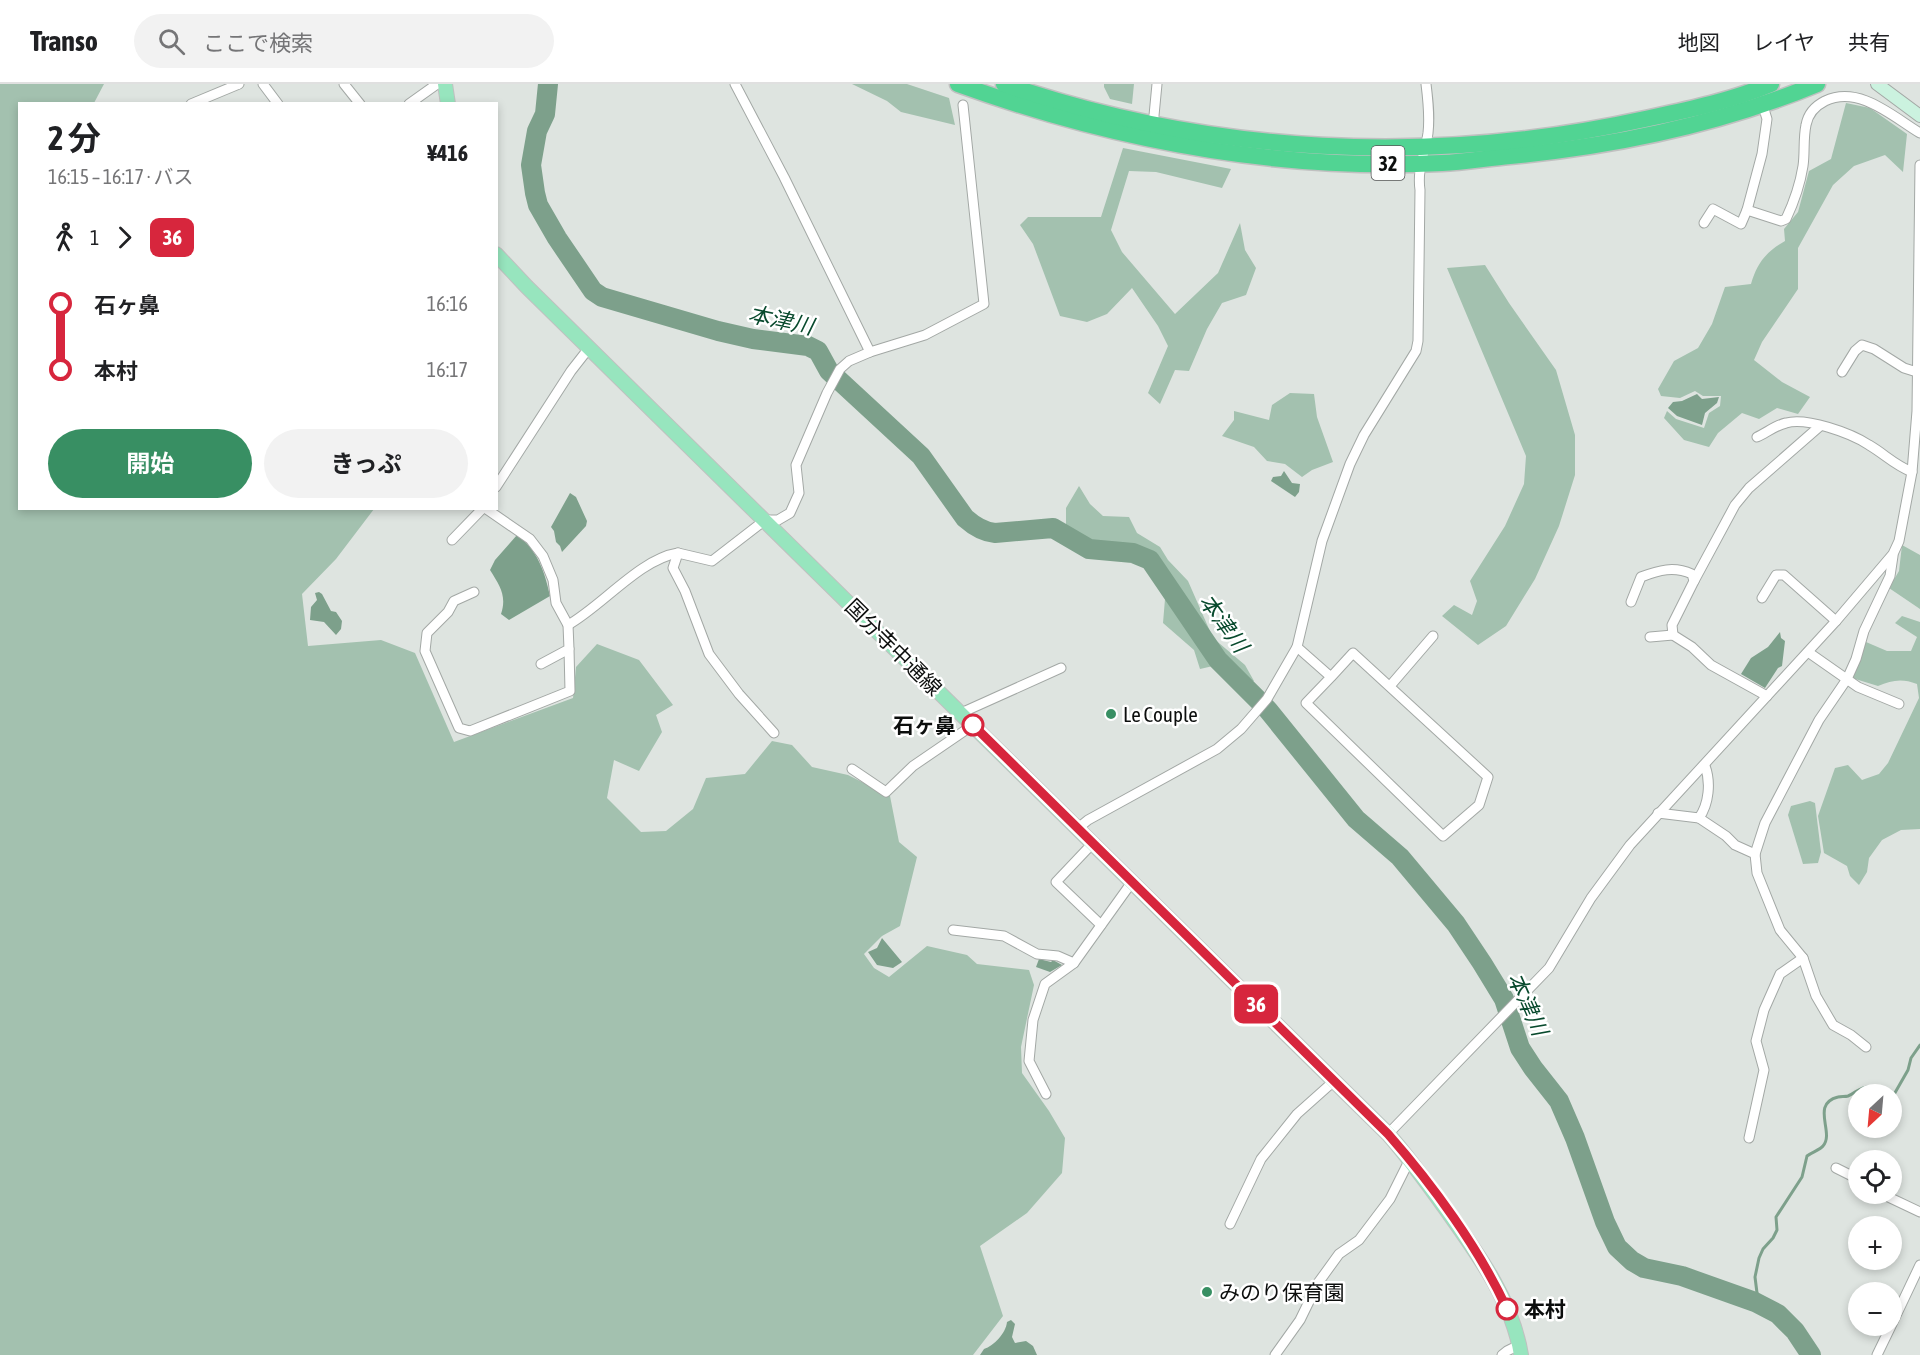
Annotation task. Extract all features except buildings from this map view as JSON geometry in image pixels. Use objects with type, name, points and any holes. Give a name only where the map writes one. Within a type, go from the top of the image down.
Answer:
[{"type":"highway","name":"32","points":[[958,84],[1011,103],[1082,124],[1246,141],[1423,155],[1560,152],[1628,141],[1703,124],[1762,106],[1817,84]]},
{"type":"highway","name":"32","points":[[1004,84],[1088,109],[1152,132]]},
{"type":"highway","name":"32","points":[[1423,155],[1559,136],[1700,107],[1772,84]]},
{"type":"main road","points":[[445,84],[448,102]]},
{"type":"main road","name":"国分寺中通線","points":[[498,257],[1388,1134],[1410,1159],[1469,1241],[1496,1286],[1520,1350]]},
{"type":"street","points":[[202,102],[239,84]]},
{"type":"street","points":[[263,84],[276,102]]},
{"type":"street","points":[[344,84],[358,102]]},
{"type":"street","points":[[412,102],[437,84]]},
{"type":"street","points":[[735,84],[784,177],[870,352]]},
{"type":"street","points":[[1152,132],[1157,84]]},
{"type":"street","points":[[1077,829],[1088,820],[1217,750],[1258,712],[1297,647],[1322,541],[1350,464],[1364,435],[1416,351],[1420,190],[1418,175],[1429,118],[1426,84]]},
{"type":"street","points":[[1877,84],[1920,116]]},
{"type":"street","points":[[1747,210],[1781,221],[1786,219],[1794,202],[1803,166],[1806,124],[1815,106],[1835,97],[1846,96],[1863,100],[1879,107],[1920,134]]},
{"type":"street","points":[[568,625],[585,616],[607,596],[657,559],[678,553],[712,561],[765,520],[778,520],[790,513],[799,493],[796,465],[827,393],[840,369],[849,361],[870,352],[926,335],[984,304],[963,105]]},
{"type":"street","points":[[1704,224],[1713,209],[1741,224],[1747,210],[1764,142],[1767,119],[1762,106]]},
{"type":"street","points":[[1388,1134],[1549,968],[1591,898],[1630,845],[1705,766],[1836,621],[1893,554],[1899,541],[1912,471],[1919,410],[1920,165]]},
{"type":"street","points":[[1842,372],[1855,351],[1862,345],[1874,349],[1904,368],[1919,372]]},
{"type":"street","points":[[498,484],[571,371],[589,348]]},
{"type":"street","points":[[1757,437],[1785,423],[1802,421],[1852,436],[1869,445],[1896,465],[1912,471]]},
{"type":"street","points":[[1673,635],[1672,625],[1735,505],[1749,488],[1820,426]]},
{"type":"street","points":[[452,540],[482,510]]},
{"type":"street","points":[[474,592],[454,601],[448,612],[427,633],[425,651],[459,728],[470,731],[570,691],[568,625],[556,603],[553,580],[543,556],[530,539],[487,510]]},
{"type":"street","points":[[678,553],[673,568],[685,591],[709,654],[739,694],[774,734]]},
{"type":"street","points":[[1866,1047],[1833,1025],[1816,996],[1803,958],[1780,930],[1757,873],[1755,854],[1765,823],[1819,720],[1847,679],[1856,659],[1864,631],[1890,576],[1893,554]]},
{"type":"street","points":[[1631,602],[1641,577],[1659,570],[1681,569],[1692,574],[1694,581]]},
{"type":"street","points":[[1762,598],[1776,575],[1784,575],[1836,621]]},
{"type":"street","points":[[1868,584],[1882,593]]},
{"type":"street","points":[[1650,637],[1673,635],[1711,665],[1767,696]]},
{"type":"street","points":[[1390,686],[1432,636]]},
{"type":"street","points":[[1297,647],[1331,677]]},
{"type":"street","points":[[541,664],[569,649]]},
{"type":"street","points":[[1808,652],[1858,687],[1899,704]]},
{"type":"street","points":[[1353,653],[1488,777],[1479,806],[1443,836],[1306,703],[1331,677],[1353,653]]},
{"type":"street","points":[[961,713],[1061,668]]},
{"type":"street","points":[[852,769],[886,792],[913,766],[973,725]]},
{"type":"street","points":[[1698,818],[1706,808],[1709,776],[1705,766]]},
{"type":"street","points":[[1658,813],[1698,818],[1726,836],[1735,845],[1755,854]]},
{"type":"street","points":[[1092,844],[1056,882],[1101,925]]},
{"type":"street","points":[[1046,1094],[1029,1061],[1033,1020],[1045,984],[1074,963],[1132,882]]},
{"type":"street","points":[[953,930],[1004,936],[1037,954],[1058,956],[1074,963]]},
{"type":"street","points":[[1749,1138],[1764,1070],[1756,1041],[1764,1010],[1780,974],[1803,958]]},
{"type":"street","points":[[1230,1224],[1261,1159],[1296,1114],[1334,1081]]},
{"type":"street","points":[[1275,1355],[1300,1320],[1318,1283],[1339,1254],[1359,1240],[1390,1199],[1410,1159]]},
{"type":"street","points":[[1836,1168],[1848,1174]]},
{"type":"street","points":[[1902,1203],[1920,1212]]},
{"type":"street","points":[[1902,1302],[1920,1265]]},
{"type":"street","points":[[1877,1355],[1886,1336]]},
{"type":"street","points":[[1502,1355],[1520,1350]]},
{"type":"shaded area","points":[[0,84],[104,84],[95,102],[18,102],[18,510],[373,510],[336,559],[302,594],[308,646],[381,640],[415,653],[454,742],[573,698],[576,667],[597,644],[639,660],[673,705],[656,715],[662,732],[639,771],[614,760],[607,798],[641,832],[666,831],[693,809],[706,778],[745,774],[772,741],[792,745],[812,767],[848,775],[890,796],[899,842],[917,857],[900,926],[882,936],[864,954],[874,968],[889,977],[927,946],[967,955],[977,964],[1029,970],[1034,985],[1021,1047],[1022,1073],[1065,1138],[1062,1173],[1027,1213],[980,1246],[1003,1316],[973,1355],[0,1355]]},
{"type":"shaded area","points":[[852,84],[907,84],[949,98],[955,125],[901,112],[887,101]]},
{"type":"shaded area","points":[[1104,84],[1134,84],[1132,104],[1110,99]]},
{"type":"shaded area","points":[[1846,103],[1870,108],[1907,134],[1903,172],[1885,155],[1854,166],[1833,185],[1798,248],[1798,289],[1762,342],[1754,360],[1782,382],[1810,397],[1798,414],[1777,408],[1759,419],[1742,413],[1718,433],[1709,447],[1684,440],[1664,418],[1667,411],[1676,419],[1704,428],[1709,413],[1720,406],[1721,396],[1703,396],[1695,391],[1680,398],[1661,396],[1658,389],[1674,361],[1698,348],[1712,324],[1725,287],[1751,284],[1763,259],[1785,241],[1784,229],[1798,212],[1809,171],[1831,159]]},
{"type":"shaded area","points":[[1123,148],[1231,169],[1222,188],[1156,172],[1129,171],[1111,230],[1122,252],[1175,314],[1218,273],[1240,223],[1245,250],[1256,268],[1246,295],[1222,303],[1207,329],[1189,371],[1175,370],[1160,404],[1148,393],[1168,346],[1158,326],[1132,288],[1107,314],[1087,322],[1060,316],[1033,244],[1020,225],[1028,217],[1101,217]]},
{"type":"shaded area","points":[[1485,265],[1556,370],[1575,435],[1575,475],[1559,526],[1535,579],[1506,626],[1478,645],[1442,616],[1454,605],[1472,615],[1477,601],[1470,581],[1505,526],[1524,484],[1526,456],[1447,268]]},
{"type":"shaded area","points":[[1290,393],[1314,394],[1317,417],[1333,462],[1312,470],[1302,477],[1285,464],[1267,461],[1254,447],[1222,436],[1234,420],[1234,411],[1269,420],[1272,405]]},
{"type":"shaded area","points":[[1697,394],[1702,399],[1719,397],[1717,403],[1705,413],[1702,425],[1677,416],[1668,408],[1673,402],[1682,401]]},
{"type":"shaded area","points":[[1284,471],[1292,483],[1300,484],[1299,492],[1295,497],[1271,481],[1273,477],[1281,476]]},
{"type":"shaded area","points":[[1079,486],[1090,504],[1103,516],[1129,517],[1137,533],[1160,547],[1168,560],[1188,581],[1213,638],[1245,665],[1254,681],[1244,685],[1226,663],[1200,669],[1194,650],[1163,623],[1167,575],[1153,557],[1135,550],[1096,546],[1081,540],[1066,528],[1066,508]]},
{"type":"shaded area","points":[[570,493],[576,497],[587,521],[586,526],[562,552],[551,527]]},
{"type":"shaded area","points":[[517,535],[535,554],[546,578],[550,596],[509,620],[501,614],[503,596],[490,570],[495,560]]},
{"type":"shaded area","points":[[1902,545],[1920,555],[1920,609],[1889,588],[1899,571]]},
{"type":"shaded area","points":[[319,592],[331,611],[336,612],[342,621],[341,629],[336,635],[324,622],[310,620],[311,607],[317,600],[315,593]]},
{"type":"shaded area","points":[[1902,616],[1920,622],[1920,829],[1901,830],[1882,840],[1869,858],[1867,872],[1859,885],[1850,876],[1847,866],[1824,853],[1818,816],[1835,768],[1848,765],[1862,780],[1879,774],[1888,763],[1919,698],[1917,684],[1912,682],[1897,680],[1878,686],[1852,678],[1866,642],[1887,651],[1911,651],[1917,637],[1895,623]]},
{"type":"shaded area","points":[[1780,632],[1781,638],[1785,641],[1782,666],[1778,668],[1765,688],[1741,674],[1751,658],[1768,647]]},
{"type":"shaded area","points":[[1810,801],[1815,803],[1821,852],[1818,863],[1803,864],[1788,815],[1791,806]]},
{"type":"shaded area","points":[[882,938],[902,962],[893,968],[877,965],[868,952],[877,948]]},
{"type":"shaded area","points":[[1039,959],[1051,962],[1053,960],[1062,965],[1050,972],[1036,967]]},
{"type":"shaded area","points":[[1011,1320],[1015,1324],[1012,1337],[1015,1343],[1026,1341],[1033,1346],[1037,1355],[980,1355],[984,1349],[999,1338],[1007,1322]]},
{"type":"waterway","name":"本津川","points":[[548,84],[545,114],[537,131],[531,165],[535,193],[538,205],[557,238],[593,291],[602,297],[718,331],[753,339],[808,346],[818,351],[829,371],[921,456],[965,518],[979,528],[995,533],[1053,528],[1089,549],[1133,553],[1150,560],[1218,660],[1268,710],[1356,819],[1400,857],[1456,924],[1504,999],[1520,1048],[1559,1101],[1575,1138],[1605,1222],[1617,1247],[1632,1261],[1644,1268],[1682,1276],[1755,1302],[1778,1314],[1795,1331],[1811,1355]]},
{"type":"waterway","points":[[1900,1084],[1908,1070],[1911,1058],[1920,1045]]},
{"type":"waterway","points":[[1755,1302],[1757,1293],[1755,1277],[1759,1258],[1777,1230],[1776,1217],[1802,1177],[1807,1156],[1822,1147],[1826,1140],[1824,1112],[1826,1106],[1838,1097],[1848,1096]]},
{"type":"bus line","name":"36","points":[[973,725],[1388,1134],[1419,1170],[1469,1241],[1507,1309]]},
{"type":"place","name":"Le Couple","points":[[1111,714]]},
{"type":"place","name":"石ヶ鼻","points":[[973,725]]},
{"type":"place","name":"みのり保育園","points":[[1207,1292]]},
{"type":"place","name":"本村","points":[[1507,1309]]}]
